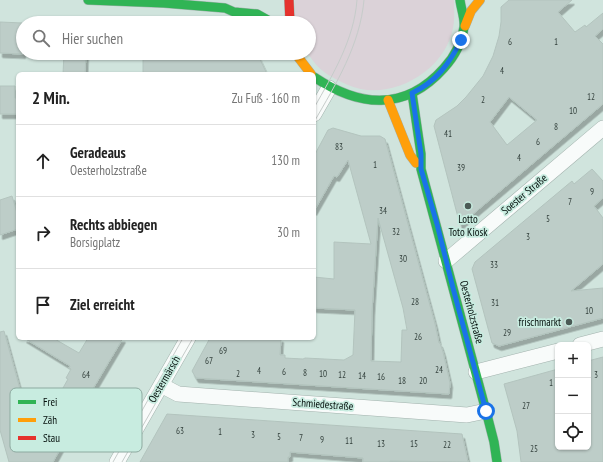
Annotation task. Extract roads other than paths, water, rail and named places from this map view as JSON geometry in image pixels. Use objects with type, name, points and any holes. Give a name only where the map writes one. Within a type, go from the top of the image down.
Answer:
[{"type":"main road","points":[[88,0],[163,1],[225,8],[234,12],[257,14],[261,16]]},
{"type":"main road","points":[[290,0],[290,16]]},
{"type":"main road","points":[[460,0],[465,26]]},
{"type":"main road","points":[[316,78],[329,88],[347,96],[363,100],[388,100],[412,93],[429,83],[442,71],[453,56],[461,40],[471,11],[480,0]]},
{"type":"main road","points":[[225,8],[236,4]]},
{"type":"main road","points":[[300,60],[309,72]]},
{"type":"main road","name":"Oesterholzstraße","points":[[412,93],[421,154],[421,169],[476,372],[494,442],[497,462]]},
{"type":"main road","name":"Oesterholzstraße","points":[[388,100],[410,155],[421,169]]},
{"type":"street","points":[[316,111],[329,88]]},
{"type":"street","name":"Soester Straße","points":[[446,261],[603,128]]},
{"type":"street","points":[[591,342],[603,339]]},
{"type":"street","name":"Oestermärsch","points":[[142,418],[187,340]]},
{"type":"street","points":[[476,372],[555,352]]},
{"type":"street","name":"Schmiedestraße","points":[[161,385],[178,394],[467,414],[486,411]]},
{"type":"street","name":"Oestermärsch","points":[[117,462],[123,452]]},
{"type":"tram line","points":[[316,104],[342,56],[352,29],[357,0]]},
{"type":"tram line","points":[[316,119],[346,64],[358,33],[364,0]]},
{"type":"tram line","points":[[142,411],[182,340]]},
{"type":"tram line","points":[[142,427],[192,340]]},
{"type":"tram line","points":[[113,462],[119,452]]},
{"type":"tram line","points":[[122,462],[128,452]]},
{"type":"place","name":"Lotto Toto Kiosk","points":[[468,206]]},
{"type":"place","name":"frischmarkt","points":[[569,322]]}]
